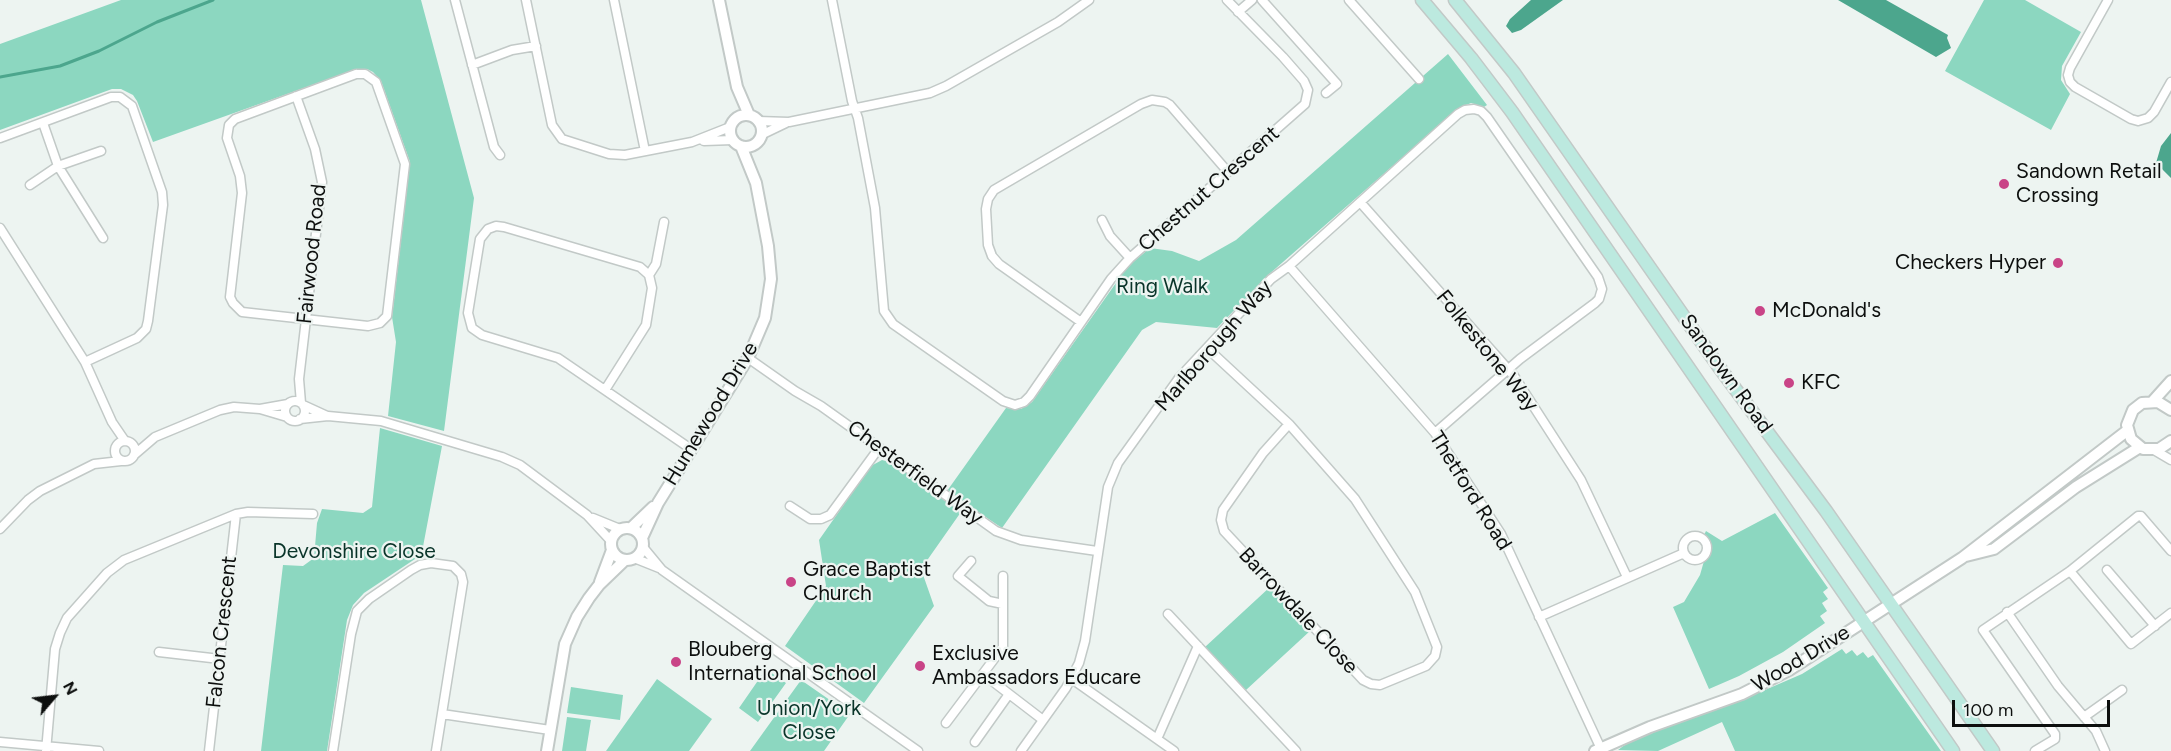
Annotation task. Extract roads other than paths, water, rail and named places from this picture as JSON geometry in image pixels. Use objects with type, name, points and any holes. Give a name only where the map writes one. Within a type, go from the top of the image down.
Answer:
[{"type":"main road","name":"Sandown Road","points":[[1422,0],[1471,58],[1512,112],[1953,751]]},
{"type":"main road","name":"Sandown Road","points":[[1455,0],[1514,73],[1719,367],[1826,510],[1993,751]]},
{"type":"street","points":[[455,0],[494,147],[500,155]]},
{"type":"street","points":[[526,0],[552,125],[558,135],[567,142],[609,154],[625,155],[692,142],[754,144],[761,135],[789,122],[924,95],[938,90],[1058,22],[1089,0]]},
{"type":"street","points":[[614,0],[645,151]]},
{"type":"street","points":[[719,0],[737,87],[762,129],[761,135]]},
{"type":"street","points":[[832,0],[855,109]]},
{"type":"street","name":"Chestnut Crescent","points":[[855,109],[875,208],[882,305],[886,316],[893,324],[1003,401],[1016,405],[1024,402],[1030,396],[1112,279],[1130,258],[1305,105],[1309,95],[1307,85],[1227,0]]},
{"type":"street","points":[[1238,12],[1252,0]]},
{"type":"street","points":[[1262,0],[1337,84],[1326,93]]},
{"type":"street","points":[[1349,0],[1419,80]]},
{"type":"street","points":[[2109,0],[2070,68],[2068,75],[2070,82],[2084,93],[2138,121],[2148,118],[2168,92],[2171,82]]},
{"type":"street","points":[[472,65],[512,50],[536,46]]},
{"type":"street","points":[[356,74],[369,76],[378,86],[405,164],[387,316],[380,323],[372,326],[305,319],[242,312],[232,303],[230,289],[242,193],[238,169],[227,138],[227,129],[235,119],[296,96],[356,74]]},
{"type":"street","points":[[737,87],[733,122],[737,143]]},
{"type":"street","name":"Fairwood Road","points":[[289,403],[298,379],[322,182],[315,149],[296,96]]},
{"type":"street","points":[[0,138],[111,97],[125,99],[132,106],[162,192],[163,205],[146,329],[137,338],[85,363]]},
{"type":"street","points":[[1081,322],[999,264],[992,256],[988,245],[986,209],[988,199],[994,190],[1140,104],[1152,100],[1170,105],[1228,172]]},
{"type":"street","name":"Marlborough Way","points":[[1023,751],[1072,679],[1083,652],[1108,487],[1118,462],[1179,378],[1259,292],[1465,110],[1481,111],[1487,117],[1599,277],[1602,289],[1595,303],[1509,370]]},
{"type":"street","points":[[692,142],[733,122],[754,118],[789,122]]},
{"type":"street","points":[[43,123],[58,166],[104,238]]},
{"type":"street","name":"Humewood Drive","points":[[737,143],[756,183]]},
{"type":"street","name":"Humewood Drive","points":[[642,542],[658,503],[748,358],[765,318],[771,279],[768,246],[756,183],[754,144]]},
{"type":"street","points":[[30,185],[58,166],[101,151]]},
{"type":"street","name":"Folkestone Way","points":[[1360,202],[1509,370],[1581,480],[1627,577]]},
{"type":"street","points":[[1102,220],[1110,236],[1130,258]]},
{"type":"street","points":[[649,275],[656,264],[664,222]]},
{"type":"street","points":[[605,390],[646,325],[652,288],[649,275],[640,267],[504,227],[496,226],[488,229],[480,239],[468,313],[472,328],[482,335],[558,358],[691,449]]},
{"type":"street","points":[[0,228],[85,363],[112,422],[135,448],[134,455]]},
{"type":"street","name":"Thetford Road","points":[[1289,266],[1436,433],[1501,534],[1599,750]]},
{"type":"street","name":"Barrowdale Close","points":[[1207,348],[1289,424],[1354,499],[1410,584],[1437,647],[1433,660],[1425,666],[1380,685],[1363,680],[1224,531],[1221,520],[1223,510],[1263,453],[1289,424]]},
{"type":"street","name":"Chesterfield Way","points":[[748,358],[993,529],[1021,540],[1097,551]]},
{"type":"street","points":[[1436,433],[1509,370]]},
{"type":"street","name":"Fairwood Road","points":[[298,379],[302,404]]},
{"type":"street","points":[[2153,401],[2171,381]]},
{"type":"street","points":[[260,409],[297,401],[328,416]]},
{"type":"street","points":[[2171,410],[2153,401],[2142,403],[2133,410],[2128,420],[2128,430],[2132,440],[2140,447],[2154,450],[2171,460]]},
{"type":"street","points":[[287,417],[285,409],[289,403]]},
{"type":"street","points":[[300,419],[304,413],[302,404]]},
{"type":"street","points":[[0,529],[40,491],[94,465],[120,442],[155,437],[220,410],[234,407],[260,409],[293,420],[328,416],[381,421],[502,457],[520,465],[587,516],[612,545],[617,556],[662,570],[918,751]]},
{"type":"street","points":[[112,422],[116,456],[121,460]]},
{"type":"street","name":"Wood Drive","points":[[1599,750],[1650,727],[1754,688],[1789,670],[1962,558],[2128,430]]},
{"type":"street","points":[[94,465],[130,460],[155,437]]},
{"type":"street","points":[[2154,450],[2164,447],[2171,441]]},
{"type":"street","name":"Wood Drive","points":[[1962,558],[1994,549],[2076,487],[2140,447]]},
{"type":"street","points":[[790,506],[810,519],[821,519],[830,515],[879,448]]},
{"type":"street","name":"Humewood Drive","points":[[626,529],[658,503]]},
{"type":"street","name":"Falcon Crescent","points":[[46,749],[55,650],[67,618],[107,573],[124,560],[236,514],[248,512],[313,514]]},
{"type":"street","name":"Falcon Crescent","points":[[209,751],[236,514]]},
{"type":"street","points":[[2035,751],[2055,739],[2055,734],[1983,631],[1984,628],[2070,571],[2139,515],[2171,551]]},
{"type":"street","points":[[587,516],[639,533],[642,542],[662,570]]},
{"type":"street","points":[[599,585],[614,534],[626,529]]},
{"type":"street","points":[[547,751],[565,644],[577,617],[599,585],[629,559],[640,554],[642,542]]},
{"type":"street","points":[[1539,617],[1684,553]]},
{"type":"street","points":[[971,561],[958,576],[989,601],[1003,604]]},
{"type":"street","points":[[333,751],[351,634],[357,611],[369,599],[411,570],[431,563],[453,566],[461,574],[463,582],[436,751]]},
{"type":"street","points":[[2107,570],[2155,626]]},
{"type":"street","points":[[2070,571],[2130,644],[2133,644],[2171,613]]},
{"type":"street","points":[[946,723],[1003,647],[1003,576]]},
{"type":"street","points":[[2007,612],[2058,686],[2096,731],[2105,751]]},
{"type":"street","points":[[1168,614],[1296,751]]},
{"type":"street","points":[[1157,739],[1198,646]]},
{"type":"street","points":[[159,652],[220,659]]},
{"type":"street","points":[[983,674],[1043,720]]},
{"type":"street","points":[[1072,679],[1174,751]]},
{"type":"street","points":[[2084,717],[2122,690]]},
{"type":"street","points":[[975,742],[1009,694]]},
{"type":"street","points":[[442,714],[550,730]]},
{"type":"street","points":[[0,742],[46,749],[99,751]]},
{"type":"street","points":[[900,751],[906,742]]},
{"type":"waterway","points":[[0,77],[60,66],[99,51],[157,22],[213,0]]},
{"type":"place","name":"Sandown Retail Crossing","points":[[2004,184]]},
{"type":"place","name":"Checkers Hyper","points":[[2058,263]]},
{"type":"place","name":"McDonald's","points":[[1760,311]]},
{"type":"place","name":"KFC","points":[[1789,383]]},
{"type":"place","name":"Grace Baptist Church","points":[[791,582]]},
{"type":"place","name":"Blouberg International School","points":[[676,662]]},
{"type":"place","name":"Exclusive Ambassadors Educare","points":[[920,666]]},
{"type":"park label","name":"Ring Walk","points":[[1162,287]]},
{"type":"park label","name":"Devonshire Close","points":[[354,552]]},
{"type":"park label","name":"Union/York Close","points":[[809,721]]}]
